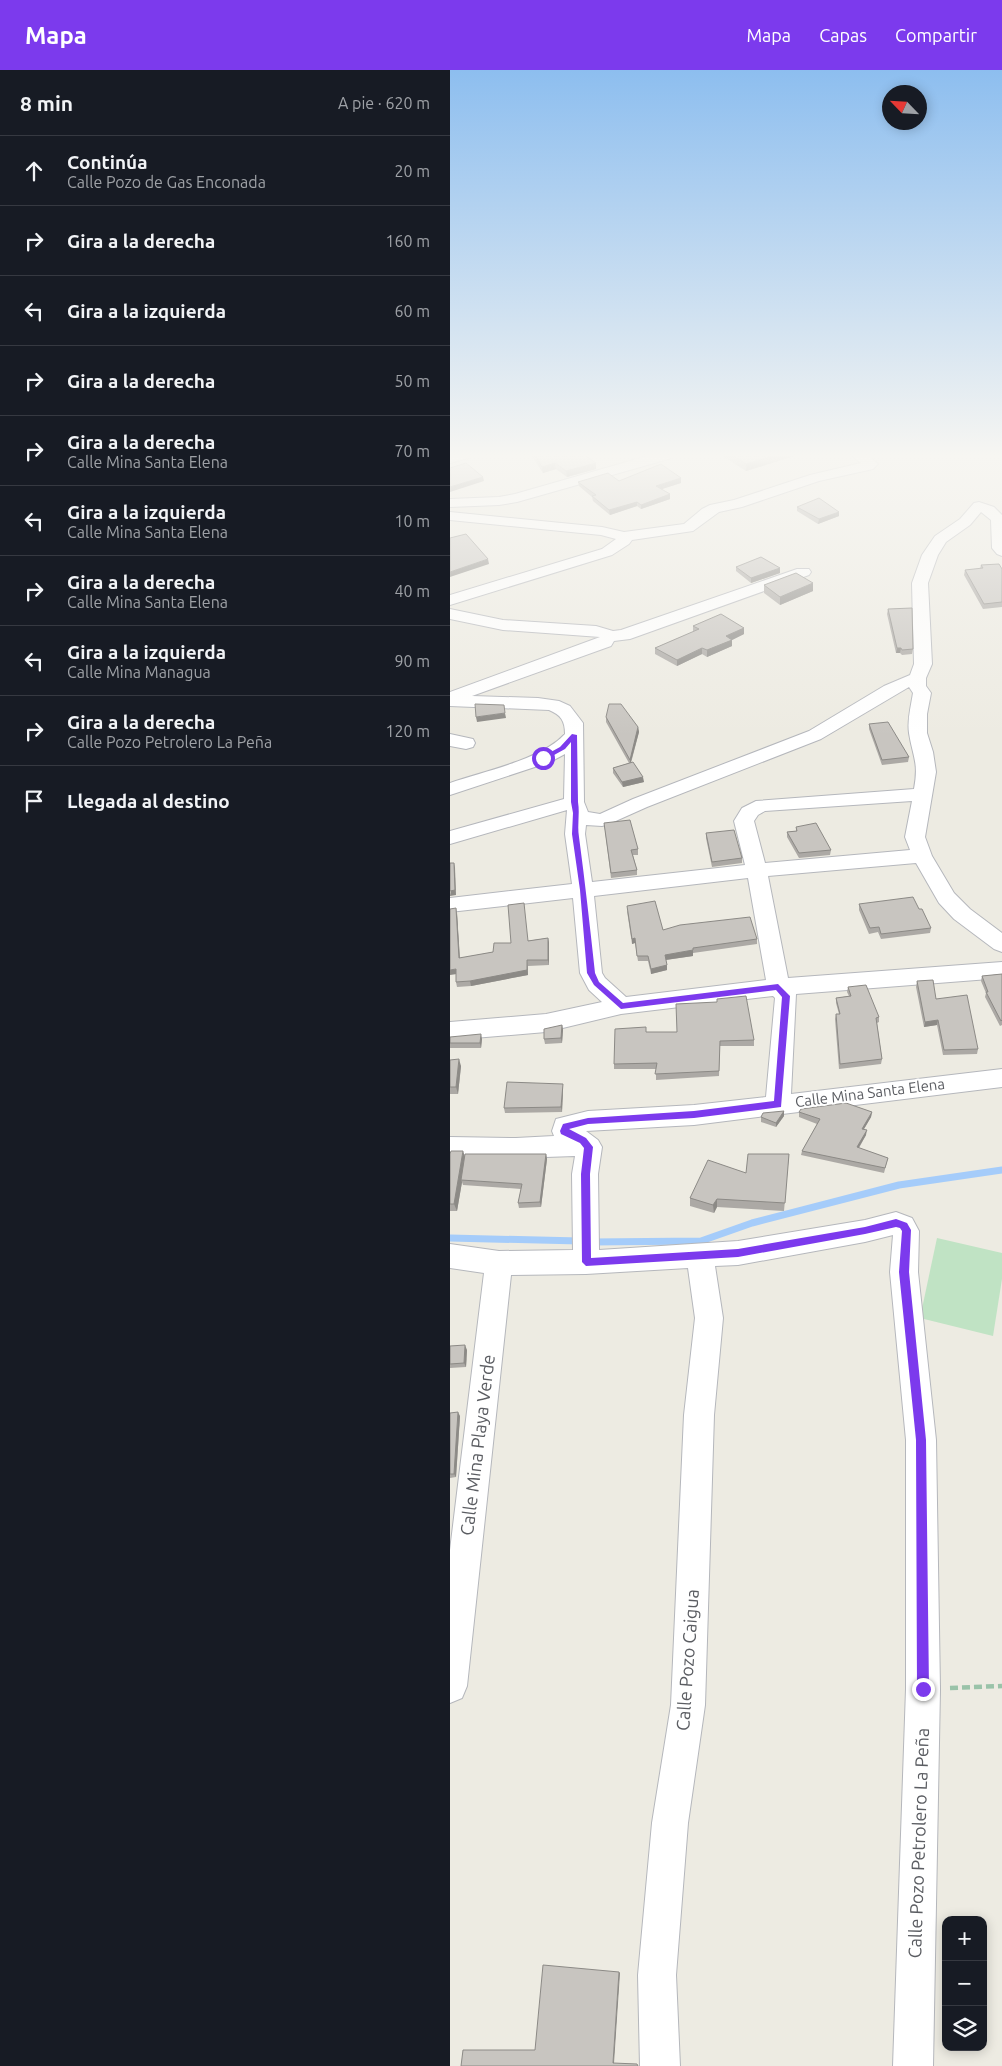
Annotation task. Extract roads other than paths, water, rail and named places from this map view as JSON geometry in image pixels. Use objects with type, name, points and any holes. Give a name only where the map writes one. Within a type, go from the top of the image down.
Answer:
[{"type":"street","points":[[450,600],[607,552],[613,548]]},
{"type":"street","points":[[934,548],[920,583],[923,664],[917,678],[917,686],[922,693],[918,714],[918,733],[924,752],[927,772],[915,837],[922,856],[946,898],[962,914],[997,937]]},
{"type":"street","points":[[450,700],[605,642],[609,637],[632,632],[803,572]]},
{"type":"street","points":[[450,614],[504,625]]},
{"type":"street","points":[[450,624],[504,625],[596,631],[609,637]]},
{"type":"street","points":[[575,808],[582,818],[602,820],[640,803],[815,735],[899,684],[917,678]]},
{"type":"street","points":[[450,700],[553,705],[564,710],[574,723],[575,834],[583,890],[591,973],[597,984],[621,1006]]},
{"type":"street","points":[[450,789],[543,758],[562,748],[574,735]]},
{"type":"street","points":[[778,1104],[786,996],[778,987],[756,870],[744,821],[746,814],[752,809],[763,805],[924,794]]},
{"type":"street","points":[[450,838],[575,808]]},
{"type":"street","points":[[450,905],[756,870],[922,856]]},
{"type":"street","points":[[450,1031],[546,1023],[621,1006],[778,987],[1002,970]]},
{"type":"street","name":"Calle Mina Santa Elena","points":[[589,1147],[583,1141],[564,1131],[566,1126],[588,1121],[694,1115],[1002,1078]]},
{"type":"street","points":[[450,1147],[532,1148],[569,1144],[589,1147],[585,1174],[586,1262]]},
{"type":"street","name":"Calle Pozo Petrolero La Peña","points":[[700,1254],[738,1253],[865,1231],[896,1223],[903,1226],[906,1230],[904,1272],[921,1440],[923,1689],[913,2066]]},
{"type":"street","points":[[450,1256],[499,1263],[586,1262],[700,1254]]},
{"type":"street","name":"Calle Pozo Caigua","points":[[660,2066],[657,1975],[670,1823],[688,1705],[699,1414],[709,1318],[700,1254]]},
{"type":"street","name":"Calle Mina Playa Verde","points":[[450,1686],[499,1263]]},
{"type":"waterway","points":[[592,1242],[701,1241],[752,1223],[899,1185],[1002,1170]]},
{"type":"waterway","points":[[450,1238],[580,1241]]}]
